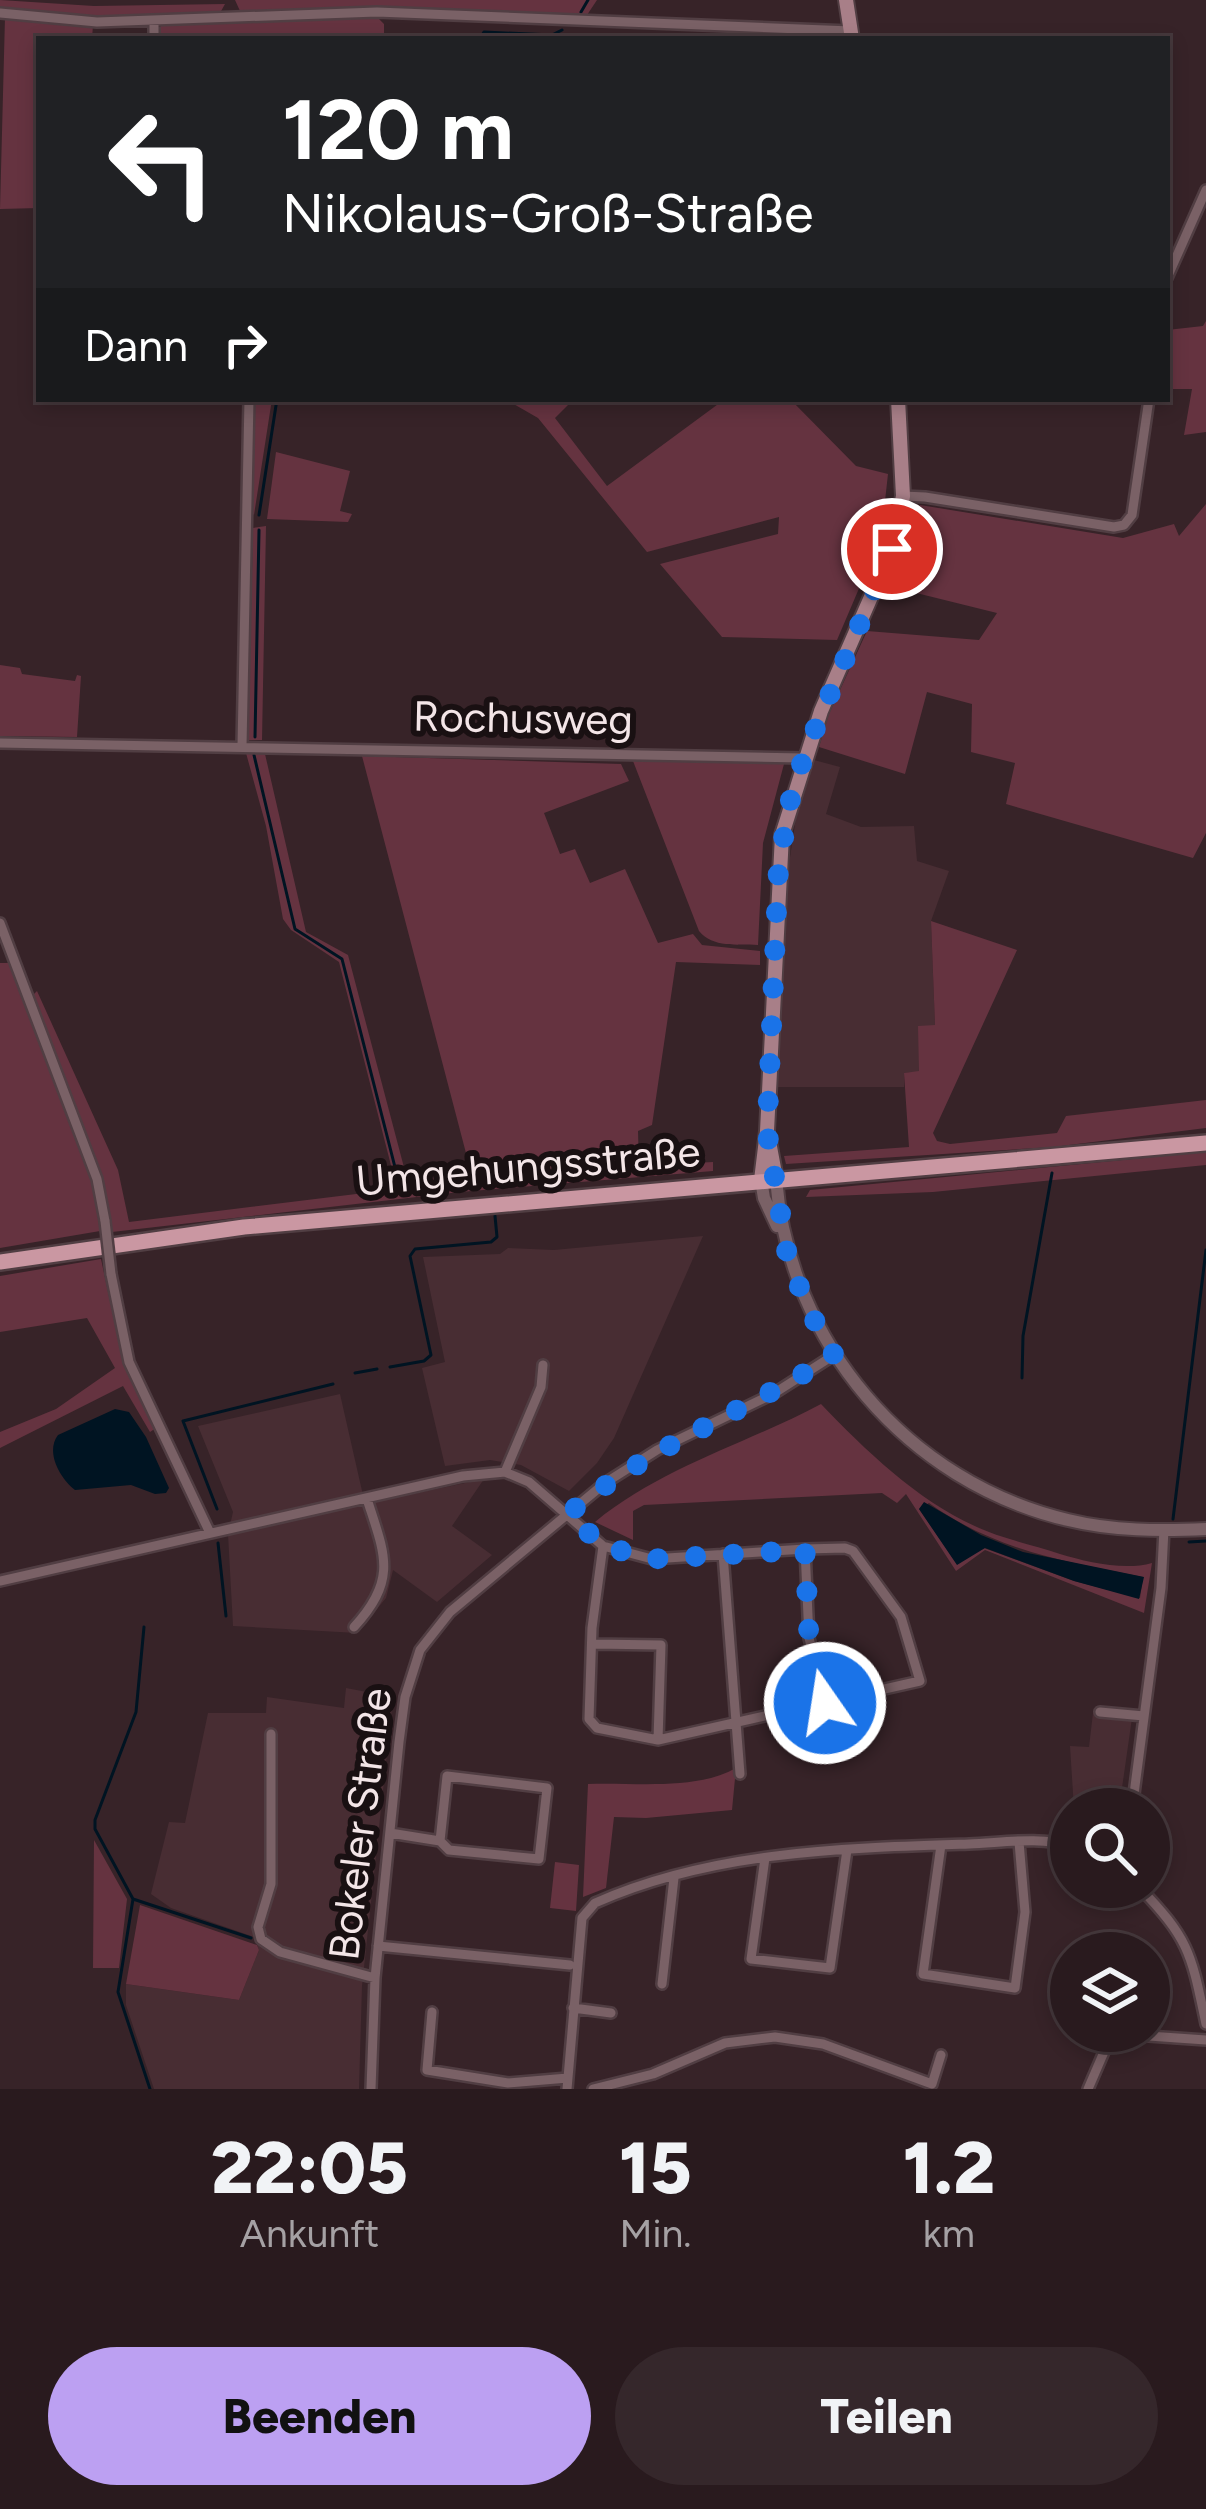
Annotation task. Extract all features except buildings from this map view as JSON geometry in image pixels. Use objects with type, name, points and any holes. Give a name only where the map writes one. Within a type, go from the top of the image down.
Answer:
[{"type":"main road","points":[[846,0],[851,35]]},
{"type":"main road","points":[[768,1179],[778,876],[788,808],[803,758],[883,574],[903,496],[898,402]]},
{"type":"main road","name":"Umgehungsstraße","points":[[0,1262],[244,1227],[1206,1142]]},
{"type":"street","points":[[229,17],[231,0]]},
{"type":"street","points":[[0,13],[97,22],[377,12],[851,35]]},
{"type":"street","points":[[154,20],[154,36]]},
{"type":"street","points":[[1170,271],[1206,190]]},
{"type":"street","points":[[242,746],[249,402]]},
{"type":"street","points":[[903,496],[1124,525],[1132,515],[1149,402]]},
{"type":"street","name":"Rochusweg","points":[[0,743],[803,758]]},
{"type":"street","points":[[0,922],[97,1179],[129,1362],[210,1533]]},
{"type":"street","points":[[768,1179],[807,1307],[834,1355],[904,1433],[950,1469],[1032,1510],[1082,1523],[1206,1529]]},
{"type":"street","name":"Bokeler Straße","points":[[371,2089],[375,1978],[405,1697],[420,1650],[449,1612],[605,1484],[657,1450],[773,1394],[834,1355]]},
{"type":"street","points":[[505,1472],[542,1387],[543,1365]]},
{"type":"street","points":[[0,1581],[463,1476],[505,1472],[530,1482],[603,1546],[652,1559],[845,1548],[859,1557],[908,1631],[920,1681],[658,1740],[591,1725],[592,1628],[603,1546]]},
{"type":"street","points":[[354,1628],[380,1595],[385,1575],[384,1554],[367,1498]]},
{"type":"street","points":[[1135,1788],[1161,1588],[1164,1529]]},
{"type":"street","points":[[805,1550],[809,1638],[825,1703]]},
{"type":"street","points":[[723,1554],[740,1774]]},
{"type":"street","points":[[594,1644],[661,1645],[658,1740]]},
{"type":"street","points":[[1100,1712],[1144,1716]]},
{"type":"street","points":[[271,1734],[271,1884],[259,1927],[261,1940],[280,1952],[375,1978]]},
{"type":"street","points":[[390,1834],[440,1841],[449,1850],[539,1859],[547,1788],[447,1776],[440,1841]]},
{"type":"street","points":[[941,1845],[923,1974],[1015,1988],[1025,1912],[1019,1842]]},
{"type":"street","points":[[432,2012],[427,2070],[508,2083],[567,2083],[582,1918],[608,1898],[765,1858],[941,1845],[1050,1844]]},
{"type":"street","points":[[765,1858],[751,1959],[830,1968],[847,1850]]},
{"type":"street","points":[[662,1984],[674,1878]]},
{"type":"street","points":[[1159,1908],[1178,1928],[1189,1952],[1206,2024]]},
{"type":"street","points":[[378,1946],[570,1965]]},
{"type":"street","points":[[1189,1952],[1206,1947]]},
{"type":"street","points":[[573,2008],[611,2013]]},
{"type":"street","points":[[1088,2089],[1110,2038],[1120,2034],[1206,2040]]},
{"type":"street","points":[[593,2089],[653,2074],[725,2043],[794,2037],[871,2060],[931,2086],[941,2055]]},
{"type":"street","points":[[653,2074],[657,2089]]},
{"type":"shaded area","points":[[0,0],[94,6],[225,4],[220,13],[97,18],[0,9]]},
{"type":"shaded area","points":[[235,0],[597,0],[587,15],[404,7],[240,11]]},
{"type":"shaded area","points":[[5,17],[93,25],[92,36],[36,36],[36,208],[0,209]]},
{"type":"shaded area","points":[[377,17],[384,24],[384,36],[159,36],[165,22]]},
{"type":"shaded area","points":[[1206,321],[1206,432],[1184,435],[1192,389],[1170,389],[1170,330],[1203,326]]},
{"type":"shaded area","points":[[254,402],[272,402],[254,515]]},
{"type":"shaded area","points":[[510,402],[571,402],[555,418],[607,486],[721,402],[793,402],[856,466],[888,474],[881,537],[837,640],[722,637],[660,564],[778,534],[779,517],[647,552],[538,418]]},
{"type":"shaded area","points":[[276,452],[350,471],[340,511],[352,514],[348,522],[267,519]]},
{"type":"shaded area","points":[[1206,504],[1206,833],[1193,858],[1006,804],[1015,763],[971,752],[972,704],[927,692],[905,774],[819,747],[867,631],[979,640],[997,613],[888,586],[920,505],[1123,538],[1174,524],[1179,536]]},
{"type":"shaded area","points":[[266,526],[262,740],[248,740],[253,528]]},
{"type":"shaded area","points":[[0,665],[20,668],[22,674],[75,681],[81,676],[77,737],[0,736]]},
{"type":"shaded area","points":[[246,753],[265,754],[306,932],[348,955],[406,1175],[413,1180],[472,1176],[362,756],[621,764],[629,781],[544,813],[560,854],[575,849],[590,883],[625,869],[658,943],[693,934],[702,945],[760,951],[760,965],[676,962],[652,1125],[638,1131],[639,1166],[713,1162],[713,1171],[460,1192],[112,1232],[103,1178],[33,995],[37,991],[118,1170],[129,1222],[397,1189],[339,962],[291,930],[283,919],[266,826]]},
{"type":"shaded area","points":[[814,760],[840,767],[826,814],[861,827],[914,826],[917,861],[949,871],[931,921],[935,1025],[919,1072],[904,1073],[904,1087],[776,1087],[787,877],[797,811]]},
{"type":"shaded area","points":[[633,761],[784,764],[763,843],[758,945],[718,943],[699,931]]},
{"type":"shaded area","points":[[931,921],[1017,950],[933,1133],[937,1141],[950,1144],[1057,1133],[1066,1116],[1206,1100],[1206,1128],[1053,1147],[786,1164],[784,1156],[909,1147],[904,1073],[919,1071],[918,1026],[935,1025]]},
{"type":"shaded area","points":[[0,963],[9,963],[92,1180],[100,1231],[0,1248]]},
{"type":"shaded area","points":[[1206,1152],[1206,1165],[933,1192],[806,1197],[810,1190]]},
{"type":"shaded area","points":[[703,1236],[614,1438],[569,1491],[521,1465],[490,1460],[445,1466],[422,1368],[445,1362],[423,1257]]},
{"type":"shaded area","points":[[101,1259],[123,1362],[156,1428],[150,1432],[123,1386],[0,1448],[0,1432],[56,1409],[115,1368],[87,1318],[0,1332],[0,1276]]},
{"type":"shaded area","points":[[340,1394],[365,1504],[484,1479],[452,1526],[492,1555],[437,1602],[393,1570],[386,1598],[357,1633],[233,1626],[228,1534],[233,1512],[198,1426]]},
{"type":"shaded area","points":[[821,1404],[920,1494],[989,1532],[1094,1562],[1152,1563],[1144,1613],[985,1550],[956,1571],[906,1494],[897,1503],[882,1493],[644,1505],[633,1511],[633,1540],[595,1522],[676,1471]],"holes":[[[929,1503],[954,1519],[1032,1552],[1143,1577],[1140,1598],[1074,1581],[984,1548],[957,1564],[919,1509]]]},
{"type":"shaded area","points":[[346,1688],[393,1697],[362,1986],[359,2089],[154,2089],[126,2005],[126,1984],[239,2000],[259,1950],[254,1937],[171,1908],[151,1894],[169,1822],[185,1823],[208,1713],[266,1713],[267,1697],[344,1708]]},
{"type":"shaded area","points":[[1093,1713],[1132,1718],[1122,1788],[1073,1788],[1070,1746],[1089,1747]]},
{"type":"shaded area","points":[[736,1768],[732,1810],[614,1817],[606,1888],[583,1897],[588,1784],[683,1783]]},
{"type":"shaded area","points":[[94,1840],[127,1899],[119,1968],[93,1968]]},
{"type":"shaded area","points":[[555,1862],[579,1865],[576,1911],[550,1908]]},
{"type":"shaded area","points":[[140,1905],[257,1945],[239,2000],[126,1984]]},
{"type":"water","points":[[115,1409],[129,1412],[146,1437],[169,1488],[166,1493],[131,1485],[75,1490],[64,1479],[54,1457],[58,1435]]},
{"type":"water","points":[[924,1502],[981,1535],[1023,1552],[1144,1577],[1139,1599],[985,1548],[957,1565],[919,1509]]},
{"type":"waterway","points":[[581,12],[588,0]]},
{"type":"waterway","points":[[482,36],[484,32],[552,35],[562,30]]},
{"type":"waterway","points":[[259,515],[277,402]]},
{"type":"waterway","points":[[255,737],[259,530]]},
{"type":"waterway","points":[[254,755],[295,929],[342,959],[398,1179],[409,1184],[488,1180],[489,1187]]},
{"type":"waterway","points":[[1022,1378],[1023,1336],[1052,1173]]},
{"type":"waterway","points":[[390,1367],[424,1361],[431,1355],[410,1256],[415,1249],[491,1242],[497,1237],[495,1216]]},
{"type":"waterway","points":[[1173,1519],[1206,1250]]},
{"type":"waterway","points":[[355,1373],[377,1369]]},
{"type":"waterway","points":[[217,1509],[183,1421],[333,1384]]},
{"type":"waterway","points":[[1189,1542],[1206,1541]]},
{"type":"waterway","points":[[218,1543],[226,1616]]},
{"type":"waterway","points":[[144,1627],[136,1712],[95,1829],[133,1899],[118,1992],[150,2089]]},
{"type":"waterway","points":[[133,1899],[251,1938]]},
{"type":"route","points":[[825,1703],[809,1638],[805,1550],[652,1559],[603,1546],[568,1514],[626,1468],[773,1394],[834,1355],[807,1307],[787,1253],[767,1131],[778,876],[782,835],[805,753],[892,549]]}]
